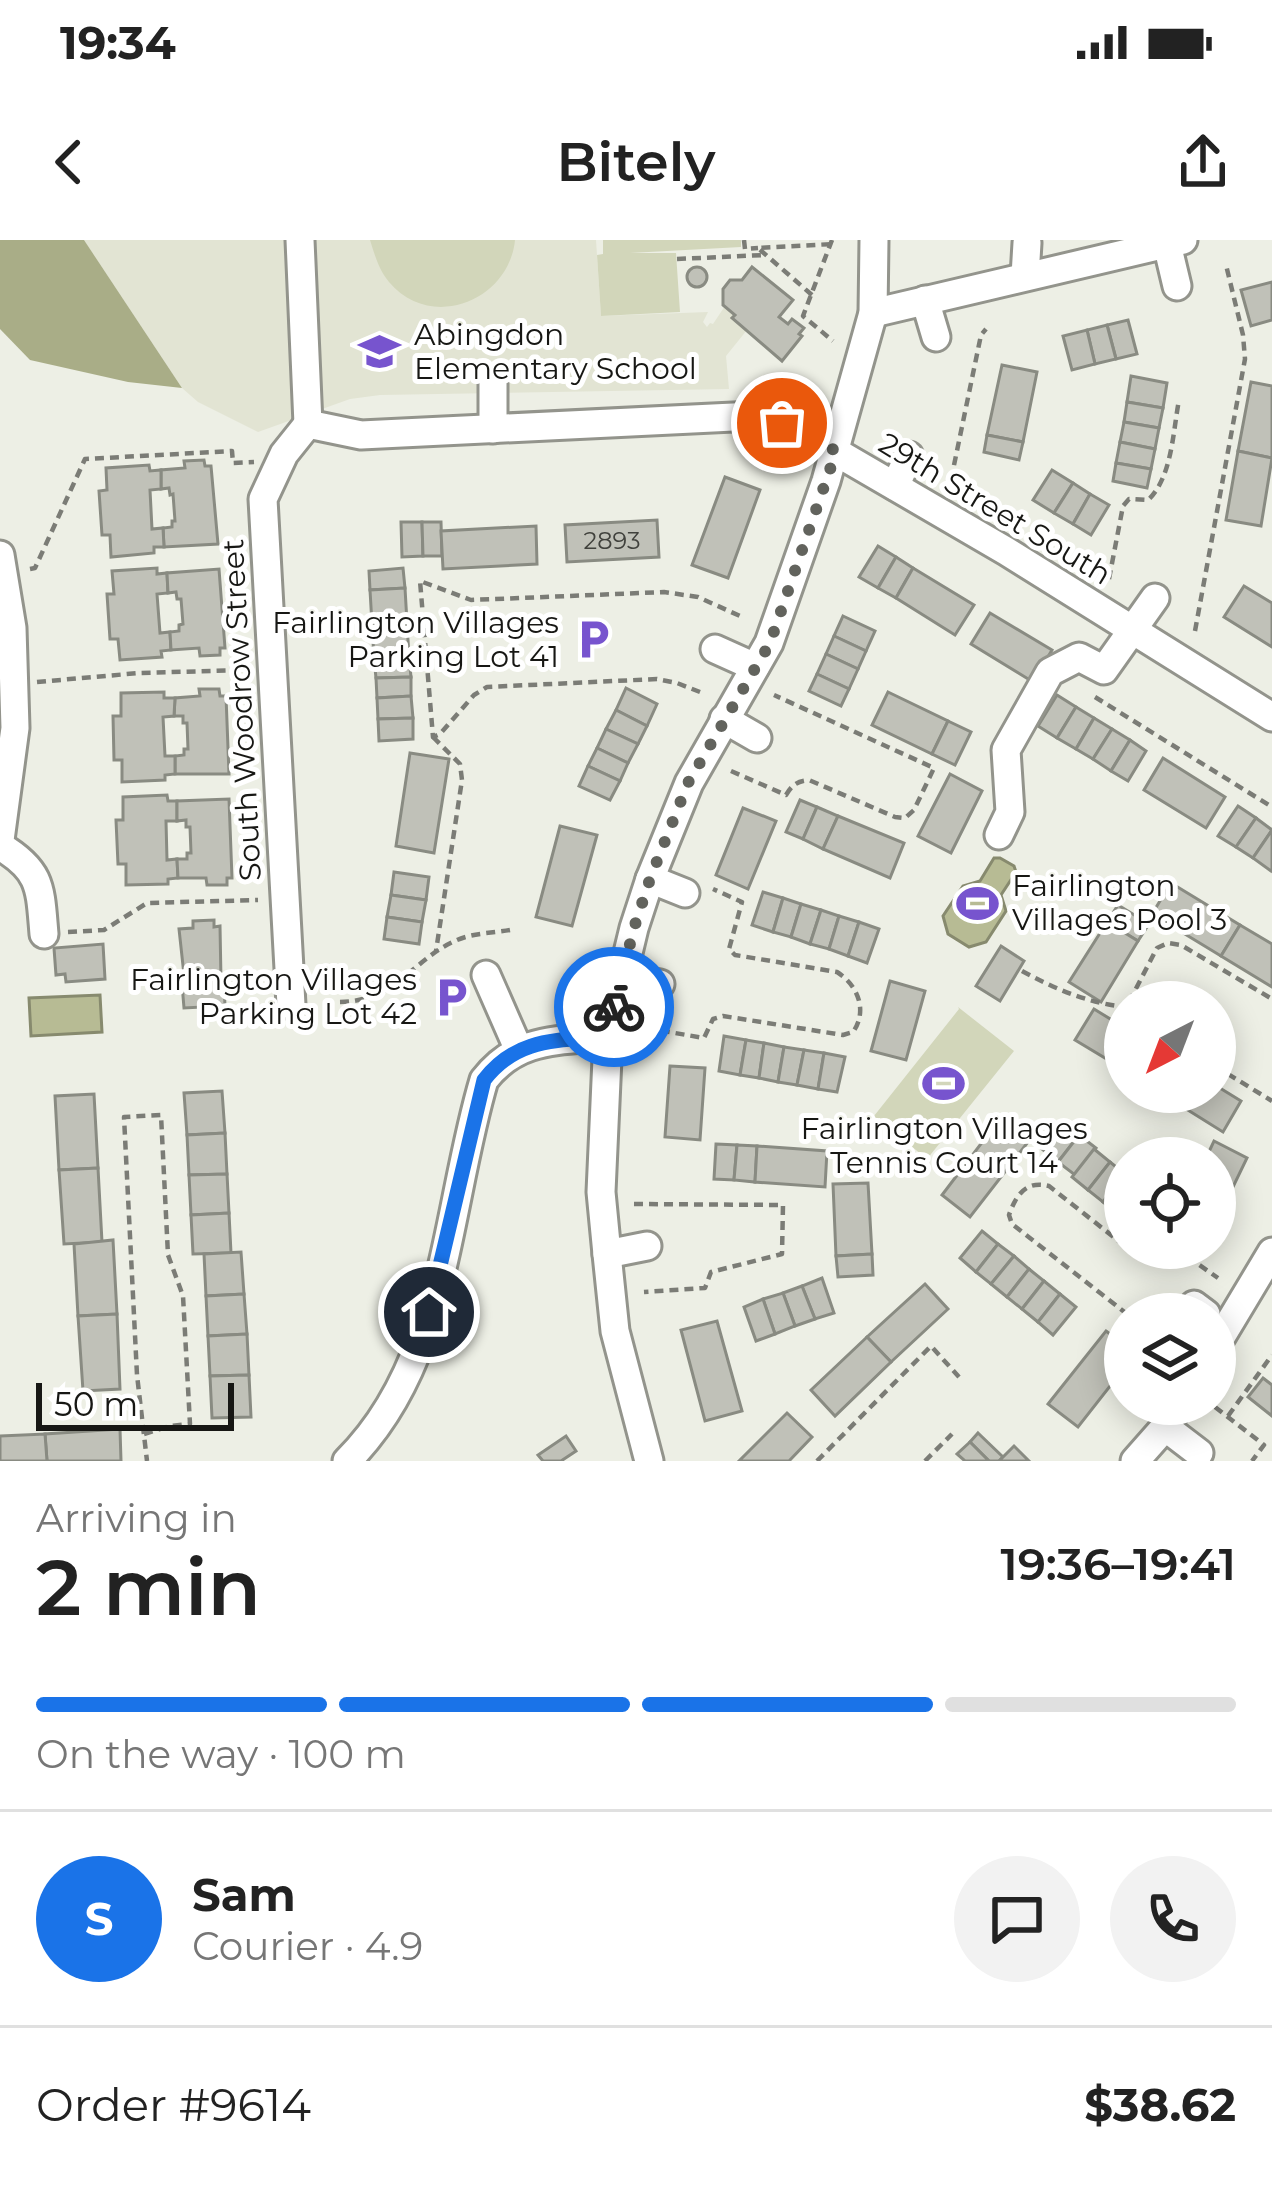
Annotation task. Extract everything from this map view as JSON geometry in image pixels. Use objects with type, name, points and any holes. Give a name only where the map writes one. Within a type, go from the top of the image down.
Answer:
[{"type":"street","points":[[300,240],[308,424]]},
{"type":"street","points":[[649,1461],[615,1331],[607,1255],[601,1192],[608,1036],[650,879],[688,783],[770,643],[836,452],[872,313],[874,240]]},
{"type":"street","points":[[872,313],[1175,242],[1177,286]]},
{"type":"street","points":[[1025,276],[1027,243]]},
{"type":"street","points":[[925,300],[936,338]]},
{"type":"street","points":[[493,384],[493,429]]},
{"type":"street","name":"29th Street South","points":[[308,424],[361,435],[754,416],[810,430],[836,452],[1006,551],[1272,717]]},
{"type":"street","name":"South Woodrow Street","points":[[291,1005],[263,499],[284,454],[308,424]]},
{"type":"street","points":[[895,486],[909,456]]},
{"type":"street","points":[[1,563],[12,628],[15,728],[0,843],[34,874],[44,934]]},
{"type":"street","points":[[999,835],[1010,812],[1006,750],[1050,672],[1078,657],[1105,670],[1155,598]]},
{"type":"street","points":[[715,649],[755,667]]},
{"type":"street","points":[[724,719],[757,739]]},
{"type":"street","points":[[650,879],[697,891]]},
{"type":"street","points":[[486,975],[518,1048]]},
{"type":"street","points":[[621,977],[660,983]]},
{"type":"street","points":[[347,1461],[364,1444],[400,1389],[422,1341],[484,1080],[497,1062],[518,1048],[608,1036]]},
{"type":"street","points":[[607,1255],[647,1246]]},
{"type":"street","points":[[1236,1294],[1272,1252]]},
{"type":"street","points":[[1135,1461],[1164,1425]]},
{"type":"street","points":[[1179,1425],[1199,1453]]},
{"type":"path","points":[[744,240],[745,249],[832,242],[803,316],[833,341]]},
{"type":"path","points":[[758,248],[812,295]]},
{"type":"path","points":[[677,259],[765,255]]},
{"type":"path","points":[[1195,631],[1245,359],[1226,265]]},
{"type":"path","points":[[954,479],[952,470],[986,329]]},
{"type":"path","points":[[1109,579],[1123,506],[1156,494],[1179,400]]},
{"type":"path","points":[[1,563],[35,568],[85,459],[232,451],[232,463],[258,462]]},
{"type":"path","points":[[436,951],[462,779],[460,764],[433,737],[420,580],[470,600],[664,592],[698,597],[740,616]]},
{"type":"path","points":[[13,684],[139,673],[273,669]]},
{"type":"path","points":[[433,737],[487,687],[657,680],[700,692]]},
{"type":"path","points":[[731,771],[786,795],[799,781],[809,780],[895,817],[905,818],[914,810],[934,768],[774,695]]},
{"type":"path","points":[[1094,696],[1272,807]]},
{"type":"path","points":[[646,1028],[704,1038],[712,1019],[723,1016],[843,1035],[854,1033],[860,1022],[856,993],[837,972],[734,955],[730,940],[742,902],[697,891]]},
{"type":"path","points":[[44,934],[104,930],[147,903],[286,899]]},
{"type":"path","points":[[340,1002],[368,998],[404,980],[436,951],[459,938],[510,930]]},
{"type":"path","points":[[1138,981],[1157,947],[1168,943],[1181,945],[1272,999]]},
{"type":"path","points":[[1022,971],[1104,1005]]},
{"type":"path","points":[[1236,1079],[1272,1101]]},
{"type":"path","points":[[144,1434],[190,1424],[183,1295],[168,1255],[161,1115],[124,1117],[137,1375],[147,1461]]},
{"type":"path","points":[[1104,1230],[1049,1186],[1036,1183],[1014,1200],[1009,1215],[1012,1224],[1104,1296]]},
{"type":"path","points":[[634,1204],[783,1205],[782,1254],[711,1272],[705,1288],[644,1292]]},
{"type":"path","points":[[1204,1269],[1218,1278]]},
{"type":"path","points":[[817,1461],[931,1346],[959,1376]]},
{"type":"path","points":[[1236,1406],[1272,1355]]},
{"type":"path","points":[[1236,1423],[1264,1444],[1252,1461]]},
{"type":"path","points":[[182,1425],[184,1438]]},
{"type":"path","points":[[926,1461],[952,1434]]},
{"type":"shaded area","points":[[0,240],[84,240],[182,388],[128,382],[30,360],[0,329]]},
{"type":"shaded area","name":"Abingdon Elementary School","points":[[84,240],[596,240],[601,316],[708,312],[703,322],[707,327],[725,306],[747,330],[726,356],[729,389],[380,395],[350,399],[258,432],[198,402],[182,388]]},
{"type":"shaded area","points":[[370,240],[515,240],[499,279],[466,303],[446,307],[406,297],[380,268]]},
{"type":"shaded area","points":[[603,240],[741,240],[741,247],[630,253],[676,253],[680,312],[601,316],[597,255],[603,254]]},
{"type":"shaded area","name":"Fairlington Villages Pool 3","points":[[994,858],[1014,866],[1016,872],[1001,895],[1006,911],[986,942],[969,947],[948,934],[943,916],[963,886],[980,881]]},
{"type":"shaded area","points":[[100,995],[102,1032],[31,1036],[29,998]]},
{"type":"shaded area","name":"Fairlington Villages Tennis Court 14","points":[[958,1007],[1014,1051],[927,1159],[874,1116]]},
{"type":"building","points":[[697,267],[707,277],[697,287],[687,277]]},
{"type":"building","points":[[752,267],[793,300],[779,317],[804,328],[782,361],[723,305],[723,289],[730,280],[742,280]]},
{"type":"building","points":[[1272,282],[1272,320],[1251,326],[1241,290]]},
{"type":"building","points":[[1128,320],[1137,354],[1116,359],[1107,325]]},
{"type":"building","points":[[1107,325],[1116,359],[1095,364],[1087,330]]},
{"type":"building","points":[[1087,330],[1095,364],[1072,370],[1063,336]]},
{"type":"building","points":[[1002,365],[1037,372],[1023,442],[987,435]]},
{"type":"building","points":[[1131,376],[1167,383],[1163,408],[1127,402]]},
{"type":"building","points":[[1251,382],[1272,386],[1272,458],[1238,451]]},
{"type":"building","points":[[1127,402],[1163,408],[1159,428],[1124,422]]},
{"type":"building","points":[[1124,422],[1159,428],[1155,449],[1120,442]]},
{"type":"building","points":[[987,435],[1023,442],[1019,460],[984,452]]},
{"type":"building","points":[[1120,442],[1155,449],[1151,469],[1116,463]]},
{"type":"building","points":[[1238,451],[1272,458],[1261,526],[1226,520]]},
{"type":"building","points":[[204,460],[205,466],[211,466],[218,544],[164,547],[163,528],[172,527],[175,521],[173,494],[169,488],[161,489],[161,470]]},
{"type":"building","points":[[1116,463],[1151,469],[1147,488],[1113,481]]},
{"type":"building","points":[[149,465],[150,471],[161,470],[161,489],[150,490],[152,529],[163,528],[164,547],[154,547],[154,553],[111,557],[110,535],[102,535],[99,491],[107,490],[106,468]]},
{"type":"building","points":[[1052,470],[1073,483],[1054,513],[1033,500]]},
{"type":"building","points":[[725,477],[760,490],[728,578],[692,565]]},
{"type":"building","points":[[1073,483],[1090,494],[1073,524],[1054,513]]},
{"type":"building","points":[[1090,494],[1109,505],[1091,535],[1073,524]]},
{"type":"building","points":[[657,520],[659,557],[567,562],[565,525]]},
{"type":"building","points":[[401,522],[422,522],[423,556],[402,557]]},
{"type":"building","points":[[422,522],[441,522],[442,556],[423,556]]},
{"type":"building","points":[[536,526],[537,564],[443,569],[441,531]]},
{"type":"building","points":[[878,546],[896,557],[878,588],[859,577]]},
{"type":"building","points":[[896,557],[913,568],[896,598],[878,588]]},
{"type":"building","points":[[157,568],[157,574],[167,573],[168,593],[157,594],[160,633],[170,632],[171,650],[161,651],[162,657],[120,660],[118,639],[110,639],[107,594],[114,594],[112,571]]},
{"type":"building","points":[[403,568],[405,588],[370,590],[369,571]]},
{"type":"building","points":[[913,568],[974,605],[955,635],[896,598]]},
{"type":"building","points":[[219,569],[225,648],[220,648],[220,655],[200,656],[199,648],[171,650],[170,632],[179,631],[183,624],[181,599],[176,592],[168,593],[167,573]]},
{"type":"building","points":[[1244,586],[1272,603],[1272,647],[1224,617]]},
{"type":"building","points":[[405,588],[409,657],[374,659],[370,590]]},
{"type":"building","points":[[990,613],[1052,650],[1033,682],[971,644]]},
{"type":"building","points":[[843,616],[875,631],[866,651],[834,636]]},
{"type":"building","points":[[834,636],[866,651],[858,669],[826,654]]},
{"type":"building","points":[[826,654],[858,669],[849,689],[817,674]]},
{"type":"building","points":[[409,657],[411,677],[376,678],[374,659]]},
{"type":"building","points":[[817,674],[849,689],[841,706],[809,691]]},
{"type":"building","points":[[411,677],[411,696],[377,698],[376,678]]},
{"type":"building","points":[[626,688],[657,704],[647,726],[616,710]]},
{"type":"building","points":[[199,689],[219,689],[220,696],[226,696],[229,774],[175,774],[175,756],[188,749],[187,723],[183,716],[174,716],[175,698],[200,696]]},
{"type":"building","points":[[164,692],[164,698],[175,698],[174,716],[163,717],[165,756],[175,756],[175,774],[165,775],[165,780],[122,782],[122,760],[114,760],[113,716],[121,716],[121,693]]},
{"type":"building","points":[[888,692],[948,721],[932,754],[872,725]]},
{"type":"building","points":[[1057,695],[1076,707],[1057,738],[1038,726]]},
{"type":"building","points":[[411,696],[413,718],[378,719],[377,698]]},
{"type":"building","points":[[1076,707],[1094,718],[1076,749],[1057,738]]},
{"type":"building","points":[[616,710],[647,726],[638,744],[606,729]]},
{"type":"building","points":[[413,718],[413,739],[379,741],[378,719]]},
{"type":"building","points":[[1094,718],[1112,729],[1093,759],[1076,749]]},
{"type":"building","points":[[948,721],[971,732],[955,765],[932,754]]},
{"type":"building","points":[[606,729],[638,744],[628,763],[597,748]]},
{"type":"building","points":[[1112,729],[1130,740],[1111,771],[1093,759]]},
{"type":"building","points":[[1130,740],[1146,751],[1128,781],[1111,771]]},
{"type":"building","points":[[597,748],[628,763],[620,781],[588,766]]},
{"type":"building","points":[[410,753],[449,759],[434,853],[396,846]]},
{"type":"building","points":[[1163,758],[1225,797],[1206,828],[1144,790]]},
{"type":"building","points":[[588,766],[620,781],[610,800],[579,786]]},
{"type":"building","points":[[950,774],[982,791],[951,853],[918,836]]},
{"type":"building","points":[[167,795],[168,801],[177,801],[177,821],[166,821],[167,860],[177,859],[178,878],[168,879],[168,884],[126,885],[126,864],[118,864],[116,820],[123,820],[123,797]]},
{"type":"building","points":[[229,799],[232,878],[227,878],[227,885],[207,885],[206,878],[178,878],[177,859],[187,859],[191,853],[190,827],[186,820],[177,821],[177,801]]},
{"type":"building","points":[[800,800],[817,807],[803,839],[786,832]]},
{"type":"building","points":[[1238,806],[1256,818],[1236,847],[1218,836]]},
{"type":"building","points":[[817,807],[838,816],[823,849],[803,839]]},
{"type":"building","points":[[743,808],[776,821],[748,889],[716,875]]},
{"type":"building","points":[[838,816],[904,843],[890,878],[823,849]]},
{"type":"building","points":[[1256,818],[1272,830],[1253,858],[1236,847]]},
{"type":"building","points":[[560,826],[597,835],[572,926],[536,917]]},
{"type":"building","points":[[1272,830],[1272,869],[1271,871],[1253,858]]},
{"type":"building","points":[[394,872],[429,877],[426,900],[391,895]]},
{"type":"building","points":[[1171,883],[1240,925],[1221,956],[1152,914]]},
{"type":"building","points":[[763,892],[783,898],[773,932],[752,925]]},
{"type":"building","points":[[391,895],[426,900],[422,922],[387,917]]},
{"type":"building","points":[[783,898],[801,904],[791,937],[773,932]]},
{"type":"building","points":[[801,904],[821,910],[810,944],[791,937]]},
{"type":"building","points":[[1118,905],[1149,924],[1138,941],[1107,922]]},
{"type":"building","points":[[821,910],[839,916],[829,949],[810,944]]},
{"type":"building","points":[[839,916],[859,922],[848,956],[829,949]]},
{"type":"building","points":[[387,917],[422,922],[419,944],[384,939]]},
{"type":"building","points":[[214,920],[214,927],[220,926],[225,1007],[220,1013],[202,1014],[202,1007],[184,1008],[179,929],[193,928],[193,921]]},
{"type":"building","points":[[859,922],[879,929],[867,963],[848,956]]},
{"type":"building","points":[[1107,922],[1138,941],[1114,981],[1104,981],[1101,1002],[1069,982]]},
{"type":"building","points":[[1240,925],[1272,944],[1272,987],[1221,956]]},
{"type":"building","points":[[103,944],[105,979],[66,982],[65,974],[56,975],[54,948]]},
{"type":"building","points":[[1001,946],[1024,961],[1000,1001],[976,986]]},
{"type":"building","points":[[890,981],[925,991],[906,1060],[871,1051]]},
{"type":"building","points":[[1094,1009],[1104,1015],[1104,1057],[1075,1040]]},
{"type":"building","points":[[724,1036],[746,1040],[740,1075],[719,1071]]},
{"type":"building","points":[[746,1040],[764,1043],[759,1078],[740,1075]]},
{"type":"building","points":[[764,1043],[784,1047],[778,1082],[759,1078]]},
{"type":"building","points":[[784,1047],[804,1050],[797,1085],[778,1082]]},
{"type":"building","points":[[804,1050],[824,1053],[818,1089],[797,1085]]},
{"type":"building","points":[[824,1053],[845,1057],[837,1092],[818,1089]]},
{"type":"building","points":[[670,1066],[705,1068],[700,1140],[665,1137]]},
{"type":"building","points":[[222,1091],[225,1133],[187,1135],[184,1093]]},
{"type":"building","points":[[94,1094],[98,1168],[59,1170],[55,1096]]},
{"type":"building","points":[[1193,1113],[1234,1113],[1223,1132]]},
{"type":"building","points":[[999,1120],[1028,1142],[970,1217],[942,1195]]},
{"type":"building","points":[[1063,1123],[1079,1135],[1058,1162],[1042,1149]]},
{"type":"building","points":[[225,1133],[227,1174],[189,1175],[187,1135]]},
{"type":"building","points":[[1079,1135],[1096,1148],[1075,1175],[1058,1162]]},
{"type":"building","points":[[716,1144],[737,1145],[734,1180],[714,1179]]},
{"type":"building","points":[[737,1145],[757,1146],[755,1182],[734,1180]]},
{"type":"building","points":[[757,1146],[827,1151],[825,1187],[755,1182]]},
{"type":"building","points":[[1094,1149],[1104,1157],[1104,1170],[1088,1190],[1072,1177]]},
{"type":"building","points":[[1236,1152],[1247,1158],[1236,1181]]},
{"type":"building","points":[[98,1168],[102,1242],[64,1244],[59,1170]]},
{"type":"building","points":[[1104,1170],[1103,1202],[1088,1190]]},
{"type":"building","points":[[227,1174],[229,1213],[191,1215],[189,1175]]},
{"type":"building","points":[[868,1183],[872,1254],[836,1256],[833,1184]]},
{"type":"building","points":[[229,1213],[231,1253],[193,1254],[191,1215]]},
{"type":"building","points":[[982,1231],[998,1244],[976,1272],[960,1258]]},
{"type":"building","points":[[113,1240],[117,1314],[78,1316],[74,1244]]},
{"type":"building","points":[[998,1244],[1014,1256],[991,1284],[976,1272]]},
{"type":"building","points":[[241,1252],[244,1294],[206,1296],[204,1254]]},
{"type":"building","points":[[872,1254],[873,1275],[838,1277],[836,1256]]},
{"type":"building","points":[[1014,1256],[1029,1269],[1007,1297],[991,1284]]},
{"type":"building","points":[[1029,1269],[1044,1281],[1022,1309],[1007,1297]]},
{"type":"building","points":[[822,1278],[834,1313],[815,1319],[802,1286]]},
{"type":"building","points":[[1044,1281],[1060,1294],[1038,1322],[1022,1309]]},
{"type":"building","points":[[925,1284],[948,1309],[891,1362],[867,1337]]},
{"type":"building","points":[[802,1286],[815,1319],[795,1326],[783,1293]]},
{"type":"building","points":[[783,1293],[795,1326],[775,1334],[763,1299]]},
{"type":"building","points":[[244,1294],[247,1334],[208,1336],[206,1296]]},
{"type":"building","points":[[1060,1294],[1076,1307],[1053,1335],[1038,1322]]},
{"type":"building","points":[[763,1299],[775,1334],[756,1341],[744,1307]]},
{"type":"building","points":[[117,1314],[120,1389],[83,1391],[78,1316]]},
{"type":"building","points":[[717,1321],[742,1411],[705,1421],[681,1330]]},
{"type":"building","points":[[247,1334],[249,1375],[210,1376],[208,1336]]},
{"type":"building","points":[[1104,1334],[1104,1394],[1078,1427],[1048,1404]]},
{"type":"building","points":[[867,1337],[891,1362],[835,1416],[811,1390]]},
{"type":"building","points":[[249,1375],[251,1417],[212,1418],[210,1376]]},
{"type":"building","points":[[1263,1378],[1272,1385],[1272,1416],[1248,1397]]},
{"type":"building","points":[[787,1413],[812,1437],[789,1461],[739,1461]]},
{"type":"building","points":[[120,1429],[121,1461],[47,1461],[45,1434]]},
{"type":"building","points":[[978,1433],[1003,1457],[999,1461],[989,1461],[970,1442]]},
{"type":"building","points":[[45,1434],[47,1461],[0,1461],[0,1436]]},
{"type":"building","points":[[566,1436],[576,1451],[561,1461],[543,1461],[538,1455]]},
{"type":"building","points":[[970,1442],[989,1461],[965,1461],[957,1454]]},
{"type":"building","points":[[1014,1446],[1029,1461],[999,1461]]},
{"type":"way so far","points":[[614,1007],[650,879],[688,783],[770,643],[836,452],[810,430],[782,423]]},
{"type":"place","name":"Abingdon Elementary School","points":[[380,352]]},
{"type":"place","name":"Fairlington Villages Parking Lot 41","points":[[593,640]]},
{"type":"place","name":"Fairlington Villages Pool 3","points":[[978,903]]},
{"type":"place","name":"Fairlington Villages Parking Lot 42","points":[[451,997]]},
{"type":"place","name":"Fairlington Villages Tennis Court 14","points":[[944,1083]]},
{"type":"route","points":[[429,1312],[484,1080],[497,1062],[518,1048],[608,1036],[614,1007]]}]
